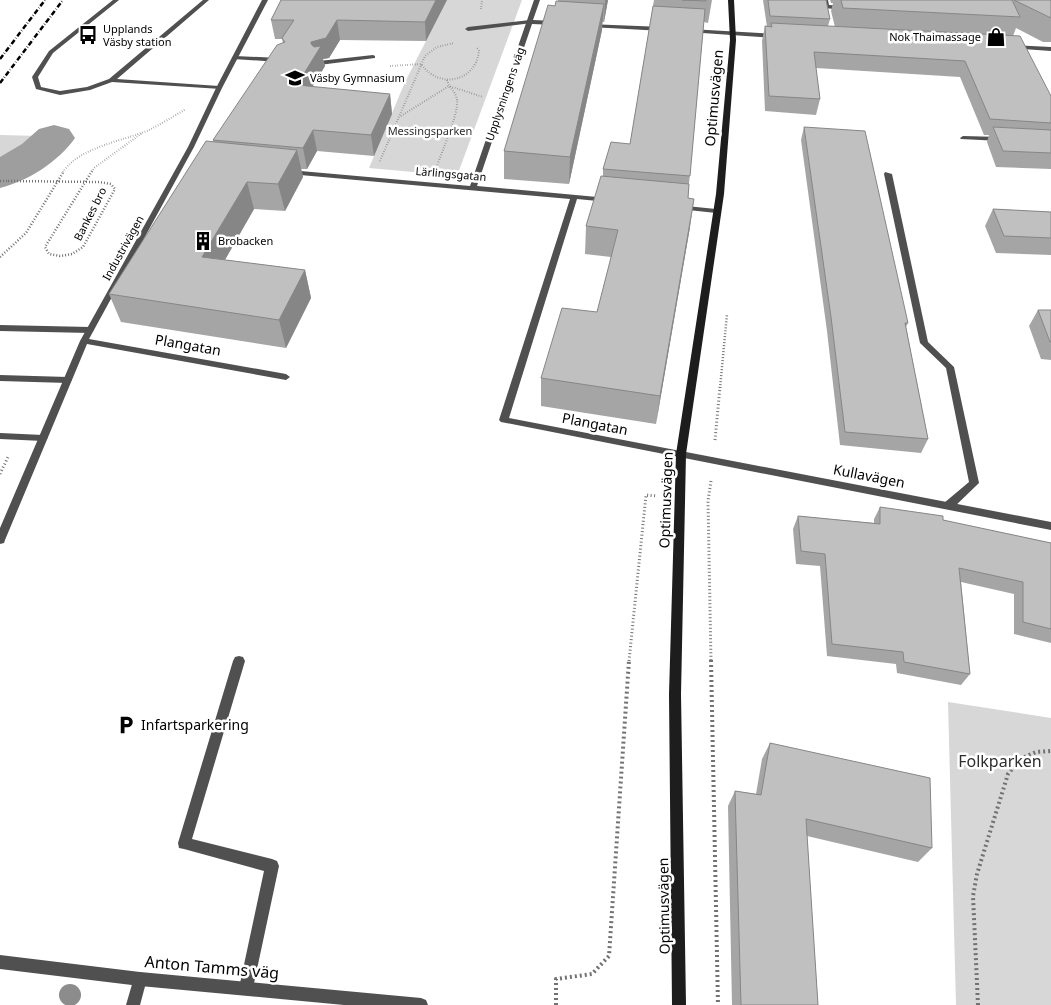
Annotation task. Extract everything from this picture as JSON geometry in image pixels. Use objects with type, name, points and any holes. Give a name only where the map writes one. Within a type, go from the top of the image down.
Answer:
[{"type":"street","points":[[116,0],[51,52],[34,77],[38,88],[60,93],[88,89],[111,80],[206,0]]},
{"type":"street","name":"Industrivägen","points":[[0,540],[84,341],[187,162],[219,88],[265,0]]},
{"type":"street","name":"Upplysningens väg","points":[[473,187],[537,0]]},
{"type":"street","name":"Optimusvägen","points":[[679,1005],[675,694],[681,454],[721,184],[732,33],[731,0]]},
{"type":"street","points":[[828,15],[826,3],[855,8]]},
{"type":"street","points":[[468,29],[530,22],[568,24]]},
{"type":"street","points":[[587,25],[674,30]]},
{"type":"street","points":[[683,30],[787,36]]},
{"type":"street","points":[[1002,47],[1051,49]]},
{"type":"street","points":[[319,63],[374,57]]},
{"type":"street","points":[[235,58],[284,61]]},
{"type":"street","points":[[111,80],[219,88]]},
{"type":"street","points":[[963,138],[1012,140]]},
{"type":"street","name":"Lärlingsgatan","points":[[276,171],[473,187],[612,201]]},
{"type":"street","points":[[888,174],[924,343],[950,367],[974,483],[948,506]]},
{"type":"street","name":"Plangatan","points":[[574,197],[504,420],[681,454]]},
{"type":"street","points":[[669,206],[716,211]]},
{"type":"street","points":[[0,328],[90,330]]},
{"type":"street","name":"Plangatan","points":[[84,341],[286,377]]},
{"type":"street","points":[[0,378],[68,380]]},
{"type":"street","points":[[0,436],[43,438]]},
{"type":"street","name":"Kullavägen","points":[[681,454],[1051,526]]},
{"type":"street","points":[[239,661],[184,843],[272,866],[246,988]]},
{"type":"street","name":"Anton Tamms väg","points":[[0,962],[140,979],[420,1005]]},
{"type":"street","points":[[133,1005],[140,979]]},
{"type":"path","points":[[461,42],[468,29]]},
{"type":"path","points":[[379,162],[425,56],[438,47],[461,42],[472,44],[479,50],[480,57],[469,73],[447,80],[436,79],[428,75],[422,64]]},
{"type":"path","points":[[435,170],[458,103],[455,93],[447,80]]},
{"type":"path","points":[[398,118],[449,86]]},
{"type":"path","points":[[449,86],[483,98]]},
{"type":"path","points":[[0,257],[26,233],[67,166],[92,150],[148,130],[189,107]]},
{"type":"path","name":"Bankes bro","points":[[0,181],[45,181],[72,182],[81,182],[90,182],[99,182],[111,184],[114,189],[83,247],[72,254],[60,256],[49,254],[45,248],[54,232],[84,184],[89,176],[94,168],[148,130]]},
{"type":"path","points":[[718,1005],[708,501],[714,461],[727,314]]},
{"type":"path","points":[[556,1005],[556,979],[592,974],[610,956],[627,682],[646,494],[708,501]]},
{"type":"path","points":[[978,1005],[973,896],[977,874],[1008,774],[1020,759],[1036,752],[1051,751]]},
{"type":"green space","name":"Messingsparken","points":[[447,0],[522,0],[457,176],[369,168],[405,82]]},
{"type":"green space","points":[[0,135],[40,136],[0,164]]},
{"type":"green space","name":"Folkparken","points":[[948,702],[1051,718],[1051,1005],[956,1005]]},
{"type":"building","name":"Väsby Gymnasium","points":[[281,0],[436,0],[425,22],[337,20],[326,38],[311,42],[314,47],[321,46],[297,85],[390,94],[371,135],[313,130],[303,148],[213,140],[277,45],[285,42],[282,38],[294,20],[271,20]]},
{"type":"building","points":[[768,0],[826,0],[830,19],[770,16]]},
{"type":"building","points":[[841,0],[1012,0],[1020,17],[843,8]]},
{"type":"building","points":[[1014,0],[1051,0],[1051,18]]},
{"type":"building","points":[[556,1],[604,4],[570,157],[504,151],[548,5],[555,6]]},
{"type":"building","points":[[653,6],[705,9],[690,176],[603,169],[611,142],[630,144]]},
{"type":"building","points":[[771,23],[1020,36],[1051,96],[1051,123],[990,119],[965,61],[814,52],[820,99],[769,96],[765,26],[772,27]]},
{"type":"building","points":[[804,127],[865,131],[908,323],[905,323],[928,439],[845,432]]},
{"type":"building","points":[[993,127],[1051,130],[1051,153],[1003,151]]},
{"type":"building","points":[[206,141],[297,150],[278,184],[247,182],[202,257],[305,270],[279,320],[109,294]]},
{"type":"building","points":[[601,176],[689,184],[688,198],[694,199],[660,396],[541,378],[562,308],[597,312],[618,230],[586,226]]},
{"type":"building","points":[[993,209],[1051,212],[1051,238],[1004,236]]},
{"type":"building","points":[[1038,310],[1051,310],[1051,342],[1050,342]]},
{"type":"building","points":[[880,507],[943,516],[943,520],[1051,543],[1051,629],[1023,622],[1023,582],[959,568],[970,674],[904,662],[903,652],[832,644],[825,554],[801,551],[798,516],[880,524]]},
{"type":"building","points":[[770,743],[930,778],[932,848],[806,819],[818,1005],[741,1005],[735,791],[761,795]]},
{"type":"waterway","points":[[0,175],[37,153],[54,138]]},
{"type":"railway","points":[[0,59],[45,0]]},
{"type":"railway","points":[[0,83],[63,0]]},
{"type":"place","name":"Upplands Väsby station","points":[[88,35]]},
{"type":"place","name":"Nok Thaimassage","points":[[996,37]]},
{"type":"place","name":"Väsby Gymnasium","points":[[295,78]]},
{"type":"place","name":"Brobacken","points":[[203,241]]},
{"type":"place","name":"Infartsparkering","points":[[126,725]]}]
